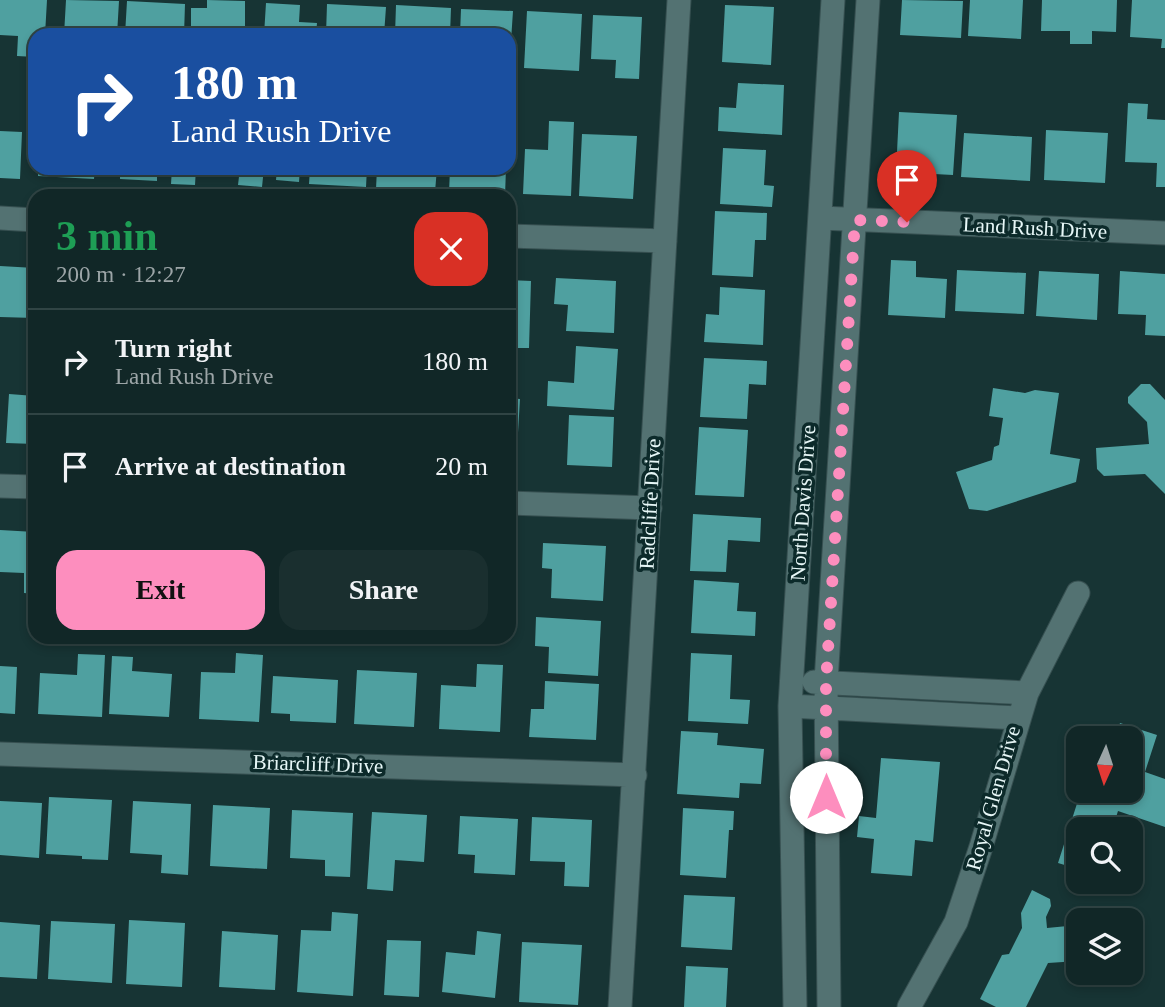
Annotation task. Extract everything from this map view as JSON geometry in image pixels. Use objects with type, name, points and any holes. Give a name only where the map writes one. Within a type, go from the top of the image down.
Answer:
[{"type":"street","name":"Radcliffe Drive","points":[[620,1007],[679,0]]},
{"type":"street","name":"North Davis Drive","points":[[795,1007],[790,706],[833,0]]},
{"type":"street","name":"North Davis Drive","points":[[829,1007],[826,682],[868,0]]},
{"type":"street","points":[[0,218],[28,220]]},
{"type":"street","name":"Land Rush Drive","points":[[821,218],[1165,233]]},
{"type":"street","points":[[516,236],[665,241]]},
{"type":"street","points":[[0,486],[28,487]]},
{"type":"street","points":[[516,503],[650,508]]},
{"type":"street","points":[[1018,718],[1027,693],[1078,593]]},
{"type":"street","name":"Royal Glen Drive","points":[[792,680],[1027,693]]},
{"type":"street","name":"Royal Glen Drive","points":[[790,706],[1018,718],[981,847],[956,922],[909,1007]]},
{"type":"street","name":"Briarcliff Drive","points":[[0,754],[635,775]]},
{"type":"building","points":[[0,0],[47,0],[45,28],[28,28],[28,57],[17,56],[18,36],[0,35]]},
{"type":"building","points":[[66,0],[119,1],[117,28],[64,28]]},
{"type":"building","points":[[207,0],[245,1],[245,28],[191,28],[191,8],[207,8]]},
{"type":"building","points":[[902,0],[963,1],[961,38],[900,35]]},
{"type":"building","points":[[970,0],[1023,0],[1021,39],[968,36]]},
{"type":"building","points":[[1042,0],[1117,0],[1116,32],[1092,31],[1092,44],[1070,44],[1070,31],[1041,31]]},
{"type":"building","points":[[1132,0],[1165,0],[1165,48],[1161,48],[1162,39],[1130,37]]},
{"type":"building","points":[[127,1],[185,4],[184,28],[125,28]]},
{"type":"building","points":[[266,3],[300,5],[299,22],[317,23],[317,28],[264,28]]},
{"type":"building","points":[[327,4],[386,7],[384,28],[326,28]]},
{"type":"building","points":[[396,5],[451,8],[450,28],[395,28]]},
{"type":"building","points":[[725,5],[774,7],[771,65],[722,62]]},
{"type":"building","points":[[461,9],[513,11],[512,28],[460,28]]},
{"type":"building","points":[[527,11],[582,14],[579,71],[524,68]]},
{"type":"building","points":[[593,15],[642,17],[639,79],[615,78],[616,60],[591,59]]},
{"type":"building","points":[[738,83],[784,85],[782,135],[718,131],[719,107],[736,108]]},
{"type":"building","points":[[1128,103],[1148,104],[1147,119],[1165,120],[1165,187],[1156,187],[1157,163],[1125,162]]},
{"type":"building","points":[[899,112],[957,115],[953,175],[896,172]]},
{"type":"building","points":[[549,121],[574,122],[571,196],[523,194],[525,149],[548,150]]},
{"type":"building","points":[[1046,130],[1108,133],[1105,183],[1044,180]]},
{"type":"building","points":[[0,131],[22,132],[20,179],[0,178]]},
{"type":"building","points":[[964,133],[1032,137],[1030,181],[961,177]]},
{"type":"building","points":[[582,134],[637,136],[633,199],[579,196]]},
{"type":"building","points":[[723,148],[766,150],[764,185],[774,186],[772,207],[720,204]]},
{"type":"building","points":[[38,175],[94,175],[94,179]]},
{"type":"building","points":[[120,175],[157,175],[157,181],[120,179]]},
{"type":"building","points":[[172,175],[196,175],[195,185],[171,184]]},
{"type":"building","points":[[239,175],[263,175],[262,187],[238,185]]},
{"type":"building","points":[[276,175],[300,175],[299,182],[276,180]]},
{"type":"building","points":[[310,175],[367,175],[366,187],[309,184]]},
{"type":"building","points":[[377,175],[436,175],[435,189],[376,189]]},
{"type":"building","points":[[450,175],[506,175],[505,189],[449,189]]},
{"type":"building","points":[[715,211],[767,213],[766,240],[755,240],[753,277],[712,275]]},
{"type":"building","points":[[891,260],[916,261],[916,277],[947,279],[945,318],[888,315]]},
{"type":"building","points":[[0,266],[28,268],[28,318],[0,317]]},
{"type":"building","points":[[957,270],[1026,273],[1024,314],[955,311]]},
{"type":"building","points":[[1039,271],[1099,274],[1097,320],[1036,316]]},
{"type":"building","points":[[1120,271],[1165,274],[1165,336],[1145,335],[1146,315],[1118,314]]},
{"type":"building","points":[[556,278],[616,281],[614,333],[566,331],[568,305],[554,304]]},
{"type":"building","points":[[516,280],[531,281],[529,348],[516,348]]},
{"type":"building","points":[[720,287],[765,290],[763,345],[704,342],[706,314],[719,315]]},
{"type":"building","points":[[576,346],[618,349],[614,410],[547,406],[548,381],[574,383]]},
{"type":"building","points":[[704,358],[767,361],[766,385],[749,384],[747,419],[700,417]]},
{"type":"building","points":[[1141,384],[1150,384],[1165,400],[1165,494],[1145,474],[1104,476],[1097,469],[1096,448],[1149,444],[1147,422],[1128,403],[1128,397]]},
{"type":"building","points":[[993,388],[1025,393],[1035,390],[1059,393],[1050,454],[1080,459],[1076,482],[987,511],[969,509],[956,472],[992,460],[994,447],[999,445],[1003,418],[989,416]]},
{"type":"building","points":[[9,394],[28,395],[28,444],[6,443]]},
{"type":"building","points":[[516,399],[520,399],[516,466]]},
{"type":"building","points":[[569,415],[614,417],[612,467],[567,465]]},
{"type":"building","points":[[699,427],[748,430],[744,497],[695,495]]},
{"type":"building","points":[[693,514],[761,518],[760,542],[728,540],[726,572],[690,571]]},
{"type":"building","points":[[0,530],[28,532],[28,593],[24,593],[24,573],[0,572]]},
{"type":"building","points":[[543,543],[606,546],[603,601],[551,598],[552,569],[542,568]]},
{"type":"building","points":[[694,580],[739,583],[737,611],[756,612],[755,636],[691,633]]},
{"type":"building","points":[[536,617],[601,621],[598,676],[548,673],[549,647],[535,646]]},
{"type":"building","points":[[236,653],[263,655],[259,722],[199,719],[201,672],[235,673]]},
{"type":"building","points":[[691,653],[732,655],[730,699],[750,700],[748,724],[688,721]]},
{"type":"building","points":[[78,654],[105,655],[102,717],[38,714],[40,673],[77,675]]},
{"type":"building","points":[[112,656],[133,657],[132,671],[172,674],[169,717],[109,714]]},
{"type":"building","points":[[477,664],[503,665],[500,732],[439,729],[441,685],[476,687]]},
{"type":"building","points":[[0,666],[17,667],[15,714],[0,713]]},
{"type":"building","points":[[357,670],[417,673],[414,727],[354,724]]},
{"type":"building","points":[[273,676],[338,680],[336,723],[290,721],[290,714],[271,713]]},
{"type":"building","points":[[545,681],[599,684],[596,740],[529,737],[531,709],[544,709]]},
{"type":"building","points":[[1143,730],[1157,735],[1145,772],[1165,779],[1165,827],[1143,820],[1143,817],[1118,811],[1116,817],[1073,817],[1077,803],[1143,803]]},
{"type":"building","points":[[681,731],[718,733],[717,745],[764,749],[761,784],[740,783],[739,798],[677,794]]},
{"type":"building","points":[[881,758],[940,762],[933,842],[915,840],[912,876],[871,873],[874,839],[857,837],[859,816],[876,818]]},
{"type":"building","points":[[49,797],[112,800],[108,860],[46,854]]},
{"type":"building","points":[[0,801],[42,803],[39,858],[0,855]]},
{"type":"building","points":[[133,801],[191,804],[188,875],[161,873],[162,855],[130,853]]},
{"type":"building","points":[[213,805],[270,808],[267,869],[210,866]]},
{"type":"building","points":[[683,808],[734,811],[733,830],[729,830],[726,878],[680,875]]},
{"type":"building","points":[[292,810],[353,813],[350,877],[325,876],[325,860],[290,858]]},
{"type":"building","points":[[372,812],[427,815],[424,862],[395,860],[393,891],[367,889]]},
{"type":"building","points":[[460,816],[518,819],[515,875],[474,873],[475,855],[458,854]]},
{"type":"building","points":[[532,817],[592,820],[589,887],[564,886],[565,862],[530,861]]},
{"type":"building","points":[[1066,838],[1066,865],[1058,863]]},
{"type":"building","points":[[1032,890],[1050,899],[1051,906],[1046,917],[1047,928],[1066,926],[1066,962],[1048,963],[1026,1007],[996,1007],[980,999],[1002,955],[1009,954],[1022,928],[1021,913]]},
{"type":"building","points":[[684,895],[735,897],[732,950],[681,947]]},
{"type":"building","points":[[332,912],[358,914],[353,996],[297,992],[301,930],[331,931]]},
{"type":"building","points":[[129,920],[185,923],[182,987],[126,984]]},
{"type":"building","points":[[51,921],[115,924],[112,983],[48,979]]},
{"type":"building","points":[[0,922],[40,925],[37,979],[0,977]]},
{"type":"building","points":[[222,931],[278,935],[275,990],[219,987]]},
{"type":"building","points":[[477,931],[501,934],[495,998],[442,992],[446,952],[475,955]]},
{"type":"building","points":[[387,940],[421,941],[419,997],[384,995]]},
{"type":"building","points":[[522,942],[582,945],[578,1005],[519,1002]]},
{"type":"building","points":[[686,966],[728,968],[726,1007],[684,1007]]},
{"type":"route","points":[[826,797],[826,682],[855,220],[907,222]]}]
